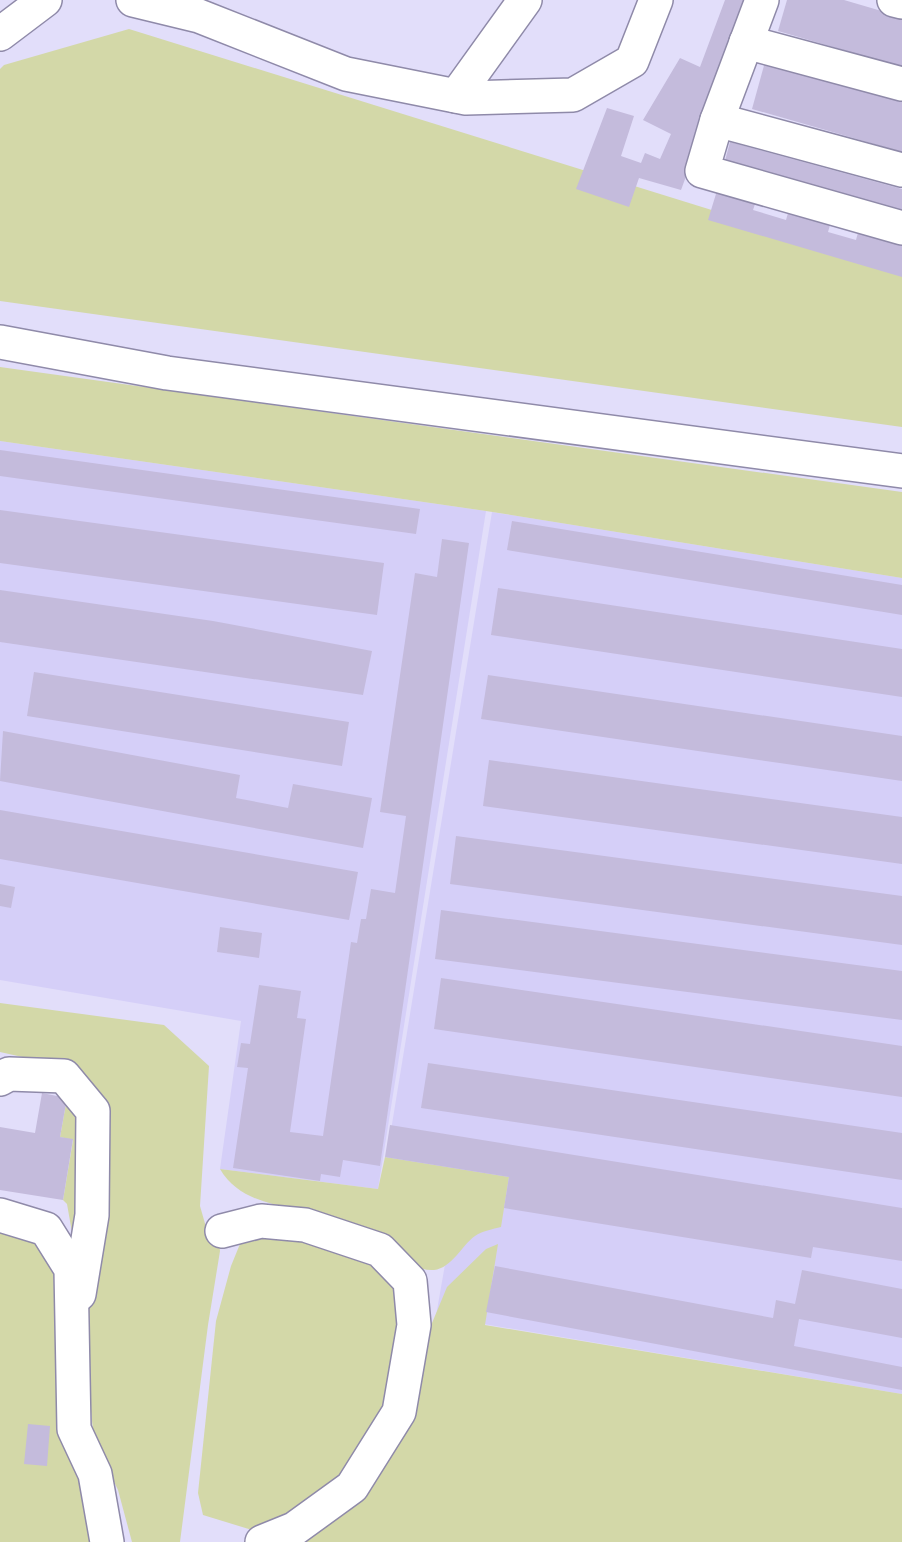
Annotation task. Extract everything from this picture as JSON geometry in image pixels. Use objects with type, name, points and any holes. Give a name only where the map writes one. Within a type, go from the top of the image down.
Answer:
[{"type":"street","points":[[0,34],[45,0]]},
{"type":"street","points":[[133,0],[199,16],[346,74],[456,96],[573,95],[633,61],[656,0]]},
{"type":"street","points":[[456,96],[525,0]]},
{"type":"street","points":[[762,0],[717,120],[702,171],[902,228]]},
{"type":"street","points":[[894,0],[902,2]]},
{"type":"street","points":[[746,42],[902,84]]},
{"type":"street","points":[[717,120],[902,170]]},
{"type":"street","points":[[0,342],[167,373],[902,471]]},
{"type":"street","points":[[0,1079],[9,1074],[64,1076],[93,1111],[92,1215],[72,1334]]},
{"type":"street","points":[[0,1215],[46,1228],[70,1269],[74,1429],[94,1474],[107,1542]]},
{"type":"street","points":[[222,1231],[261,1221],[305,1225],[380,1250],[410,1281],[414,1325],[399,1412],[352,1487],[294,1529],[262,1542]]},
{"type":"shaded area","points":[[0,441],[486,511],[378,1189],[220,1169],[241,1021],[0,980]]},
{"type":"shaded area","points":[[492,512],[902,578],[902,1394],[436,1316],[461,1173],[386,1161]]},
{"type":"green space","points":[[129,29],[902,269],[902,427],[0,301],[0,69],[4,65]]},
{"type":"green space","points":[[0,367],[902,492],[902,578],[486,511],[0,441]]},
{"type":"green space","points":[[0,1003],[164,1025],[209,1066],[200,1206],[206,1227],[219,1244],[220,1251],[208,1325],[180,1542],[132,1542],[118,1490],[94,1440],[73,1238],[67,1204],[63,1200],[73,1140],[60,1137],[67,1098],[63,1066],[0,1052]]},
{"type":"green space","points":[[385,1157],[509,1177],[501,1227],[475,1236],[446,1265],[434,1270],[423,1269],[398,1259],[336,1223],[256,1199],[242,1192],[230,1182],[220,1169],[378,1189]]},
{"type":"green space","points":[[0,1227],[32,1237],[59,1271],[72,1446],[96,1542],[0,1542]]},
{"type":"green space","points":[[276,1229],[367,1260],[395,1278],[406,1308],[387,1395],[375,1430],[350,1477],[289,1517],[252,1530],[203,1515],[198,1493],[216,1321],[231,1266],[244,1234]]},
{"type":"green space","points":[[498,1244],[485,1325],[902,1394],[902,1542],[291,1542],[310,1527],[427,1335],[447,1287],[486,1249]]},
{"type":"building","points":[[725,0],[751,0],[681,190],[639,178],[629,207],[576,189],[607,108],[634,116],[621,156],[641,163],[645,153],[660,159],[671,134],[643,120],[680,58],[700,67]]},
{"type":"building","points":[[787,0],[844,0],[902,17],[902,67],[778,31]]},
{"type":"building","points":[[765,62],[902,102],[902,152],[752,109]]},
{"type":"building","points":[[730,142],[902,189],[902,217],[723,168]]},
{"type":"building","points":[[719,184],[758,195],[753,210],[786,220],[790,206],[832,218],[828,232],[856,240],[860,225],[902,238],[902,277],[708,220]]},
{"type":"building","points":[[0,450],[420,509],[416,534],[0,476]]},
{"type":"building","points":[[0,510],[384,563],[377,615],[0,563]]},
{"type":"building","points":[[512,521],[902,585],[902,615],[507,550]]},
{"type":"building","points":[[442,539],[469,543],[380,1166],[343,1160],[340,1177],[321,1174],[320,1181],[233,1168],[248,1068],[237,1067],[241,1043],[250,1044],[259,985],[301,991],[297,1018],[306,1019],[290,1132],[323,1136],[351,942],[357,943],[361,919],[366,919],[371,889],[395,893],[406,816],[380,812],[415,573],[437,577]]},
{"type":"building","points":[[498,588],[902,649],[902,697],[491,635]]},
{"type":"building","points":[[0,590],[213,621],[372,651],[363,695],[0,642]]},
{"type":"building","points":[[34,672],[349,722],[342,766],[27,716]]},
{"type":"building","points":[[488,675],[902,736],[902,781],[481,719]]},
{"type":"building","points":[[3,731],[240,775],[236,798],[288,808],[293,784],[372,798],[363,848],[0,781]]},
{"type":"building","points":[[489,760],[902,817],[902,864],[483,806]]},
{"type":"building","points":[[0,810],[358,872],[349,920],[0,859]]},
{"type":"building","points":[[456,836],[902,896],[902,945],[450,884]]},
{"type":"building","points":[[0,884],[15,887],[11,908],[0,906]]},
{"type":"building","points":[[441,910],[902,971],[902,1020],[435,959]]},
{"type":"building","points":[[220,927],[262,933],[259,958],[217,952]]},
{"type":"building","points":[[441,978],[902,1046],[902,1097],[434,1029]]},
{"type":"building","points":[[428,1063],[902,1133],[902,1180],[421,1108]]},
{"type":"building","points":[[42,1093],[67,1098],[60,1137],[73,1139],[63,1200],[0,1190],[0,1127],[35,1133]]},
{"type":"building","points":[[390,1125],[902,1208],[902,1261],[813,1247],[811,1258],[504,1208],[509,1177],[385,1157]]},
{"type":"building","points":[[495,1266],[773,1318],[776,1300],[795,1304],[802,1270],[902,1289],[902,1338],[799,1319],[794,1346],[902,1367],[902,1390],[486,1312]]},
{"type":"building","points":[[28,1424],[50,1426],[47,1466],[24,1464]]}]
